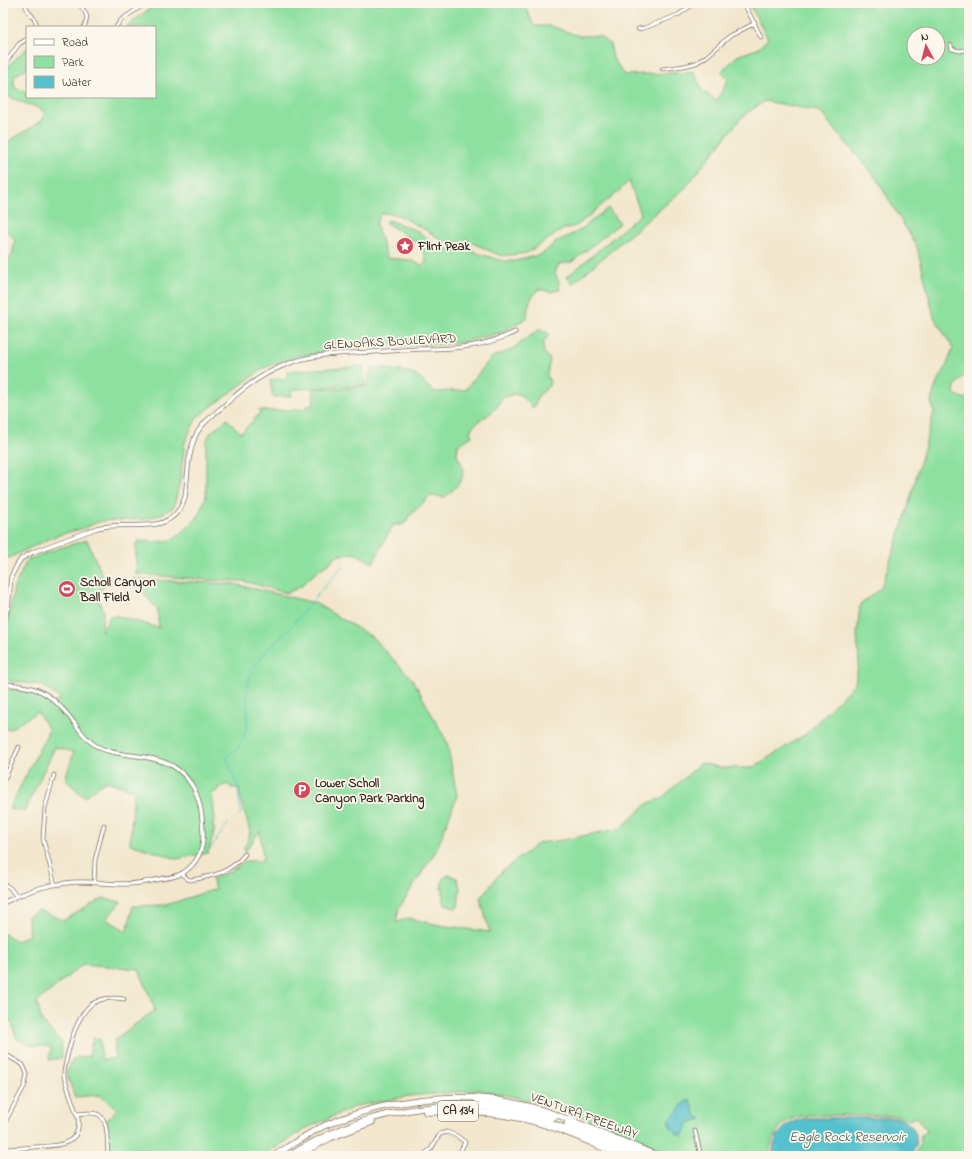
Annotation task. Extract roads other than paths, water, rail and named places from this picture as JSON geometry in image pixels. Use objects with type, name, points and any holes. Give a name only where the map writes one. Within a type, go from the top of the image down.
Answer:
[{"type":"highway","name":"VENTURA FREEWAY","points":[[274,1156],[325,1126],[368,1111],[416,1100],[441,1098],[488,1099],[545,1111],[658,1156]]},
{"type":"highway","points":[[368,1111],[373,1112],[398,1106],[422,1103],[453,1101],[478,1102],[512,1107],[562,1121],[647,1156]]},
{"type":"highway","points":[[289,1156],[322,1137],[363,1120],[401,1111],[444,1107],[482,1108],[518,1113],[556,1124],[634,1156]]},
{"type":"highway","name":"VENTURA FREEWAY","points":[[296,1156],[330,1138],[371,1122],[422,1112],[461,1111],[513,1116],[542,1124],[622,1156]]},
{"type":"main road","points":[[3,8],[4,3]]},
{"type":"street","points":[[25,3],[27,10],[36,21],[37,26]]},
{"type":"street","points":[[78,3],[84,10],[86,16],[87,21],[84,26]]},
{"type":"street","points":[[117,26],[121,20],[146,3]]},
{"type":"street","points":[[638,29],[671,18],[695,3]]},
{"type":"street","points":[[744,3],[761,37]]},
{"type":"street","points":[[662,69],[696,63],[707,56],[730,36],[755,23]]},
{"type":"street","points":[[3,66],[19,44],[26,40]]},
{"type":"street","points":[[951,45],[952,49],[960,51],[969,49]]},
{"type":"street","name":"GLENOAKS BOULEVARD","points":[[3,621],[8,608],[11,577],[17,565],[26,555],[97,528],[107,526],[154,525],[169,520],[175,515],[183,504],[185,497],[189,454],[195,436],[206,422],[238,392],[260,377],[294,362],[317,356],[338,353],[461,348],[492,342],[514,332]]},
{"type":"street","points":[[3,684],[36,689],[48,695],[60,705],[84,736],[101,748],[164,761],[173,765],[190,783],[198,796],[201,806],[203,840],[197,859],[182,873],[137,884],[75,882],[55,885],[16,896],[3,903]]},
{"type":"street","points":[[3,782],[19,747]]},
{"type":"street","points":[[54,775],[45,808],[43,839],[55,885]]},
{"type":"street","points":[[94,883],[95,860],[104,825]]},
{"type":"street","points":[[182,873],[187,879],[191,880],[226,871],[238,863],[245,854]]},
{"type":"street","points":[[3,883],[10,888],[16,896]]},
{"type":"street","points":[[3,1053],[23,1065],[27,1074],[25,1085],[5,1122],[4,1149],[61,1146],[72,1140],[76,1134],[79,1124],[64,1077],[64,1071],[77,1023],[86,1008],[96,1002],[107,998],[124,999]]},
{"type":"street","points":[[77,1114],[91,1112],[102,1116],[106,1125],[108,1156]]},
{"type":"street","points":[[695,1131],[701,1156]]},
{"type":"street","points":[[422,1156],[431,1149],[440,1134],[447,1132],[457,1136],[465,1142],[458,1156]]},
{"type":"water","points":[[690,1099],[696,1116],[702,1119],[689,1123],[682,1136],[673,1130],[668,1119]]},
{"type":"water","name":"Eagle Rock Reservoir","points":[[807,1118],[899,1118],[910,1125],[914,1130],[916,1135],[915,1146],[913,1151],[908,1156],[773,1156],[775,1141],[782,1130],[793,1122]]},
{"type":"waterway","points":[[239,816],[241,813],[237,785],[227,759],[230,754],[237,749],[242,741],[247,726],[247,690],[250,675],[253,668],[262,656],[289,629],[344,564]]},
{"type":"waterway","points":[[210,849],[228,823]]},
{"type":"place","name":"Flint Peak","points":[[405,246]]},
{"type":"place","name":"Scholl Canyon Ball Field","points":[[67,589]]},
{"type":"place","name":"Lower Scholl Canyon Park Parking","points":[[302,790]]}]
